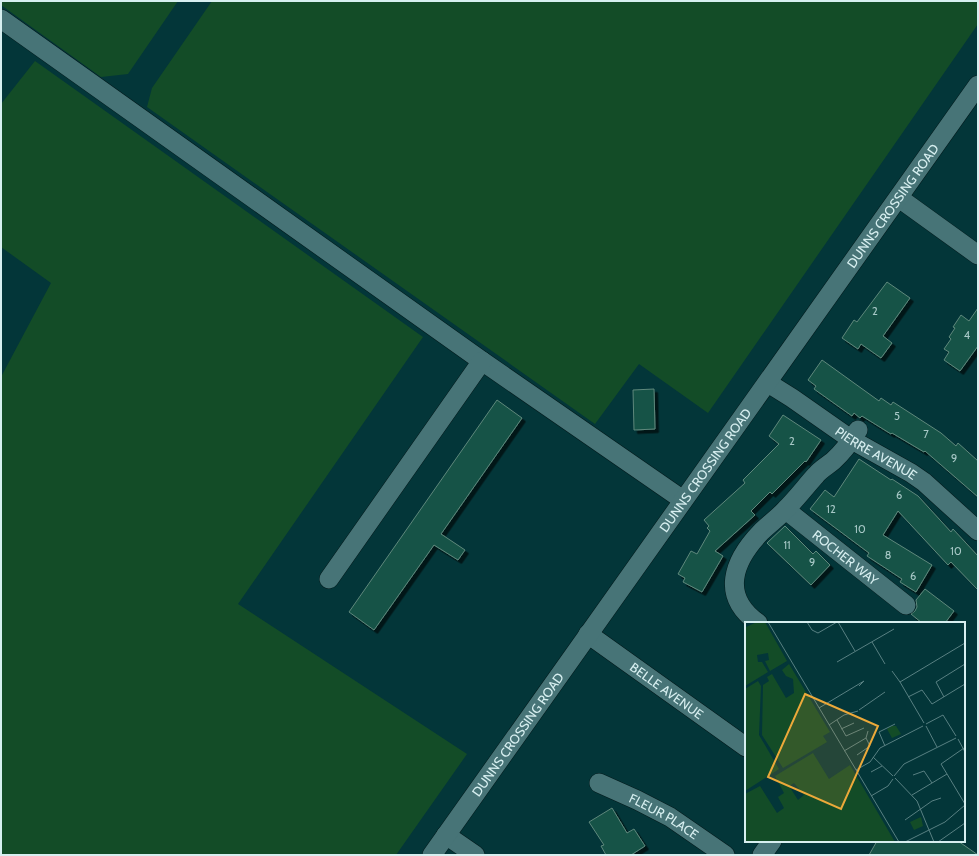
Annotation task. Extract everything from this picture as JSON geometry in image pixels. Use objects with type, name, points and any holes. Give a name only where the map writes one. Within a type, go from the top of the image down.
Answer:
[{"type":"street","points":[[1,19],[482,361],[683,500]]},
{"type":"street","name":"DUNNS CROSSING ROAD","points":[[432,855],[978,85]]},
{"type":"street","points":[[898,198],[978,255]]},
{"type":"street","points":[[328,579],[482,361]]},
{"type":"street","name":"PIERRE AVENUE","points":[[771,378],[924,482],[978,531]]},
{"type":"street","points":[[757,622],[743,610],[736,598],[734,584],[736,572],[741,559],[764,529],[786,510],[817,474],[839,455],[855,435]]},
{"type":"street","name":"PIERRE AVENUE","points":[[855,435],[908,457],[922,466],[978,516]]},
{"type":"street","name":"ROCHER WAY","points":[[786,510],[906,605]]},
{"type":"street","name":"BELLE AVENUE","points":[[588,634],[745,746]]},
{"type":"street","name":"FLEUR PLACE","points":[[599,783],[670,817],[725,855]]},
{"type":"street","points":[[446,835],[475,855]]},
{"type":"street","points":[[762,855],[771,842]]},
{"type":"green space","points":[[1,1],[178,1],[128,74],[101,77],[1,5]]},
{"type":"green space","points":[[212,1],[978,1],[978,24],[708,413],[639,364],[595,424],[147,107],[152,88]]},
{"type":"green space","points":[[35,61],[423,337],[238,604],[467,754],[396,855],[1,855],[1,377],[51,283],[1,247],[1,104]]},
{"type":"building","points":[[887,282],[910,298],[883,336],[892,343],[881,358],[861,344],[858,349],[842,338],[854,320],[857,322]]},
{"type":"building","points":[[978,308],[978,346],[960,371],[944,360],[949,352],[944,349],[951,339],[949,337],[955,328],[953,327],[961,315],[969,321]]},
{"type":"building","points":[[822,360],[879,401],[881,398],[891,405],[893,402],[941,433],[956,446],[958,443],[978,461],[978,497],[925,451],[924,452],[892,433],[891,434],[862,416],[860,418],[854,413],[852,416],[814,389],[816,386],[808,380]]},
{"type":"building","points":[[654,389],[655,429],[634,430],[633,390]]},
{"type":"building","points":[[497,400],[522,418],[441,534],[465,550],[458,560],[434,545],[374,630],[349,612]]},
{"type":"building","points":[[783,415],[821,440],[806,462],[805,461],[772,494],[770,492],[751,511],[755,515],[715,551],[723,556],[702,592],[683,582],[685,578],[678,574],[691,551],[697,554],[710,531],[707,528],[709,526],[704,520],[745,483],[743,480],[779,444],[769,436]]},
{"type":"building","points":[[859,459],[918,496],[951,532],[953,529],[978,556],[978,590],[951,562],[948,565],[898,511],[883,535],[932,565],[916,592],[900,582],[902,579],[867,556],[869,553],[810,509],[825,490],[834,497]]},
{"type":"building","points":[[785,526],[813,554],[816,551],[830,565],[811,585],[767,543]]},
{"type":"building","points":[[925,589],[954,611],[946,622],[921,622],[911,614],[917,607],[916,600]]},
{"type":"building","points":[[612,808],[627,833],[634,829],[645,846],[631,855],[606,855],[601,846],[604,845],[589,822]]},
{"type":"building","points":[[876,842],[959,842],[978,855],[869,855]]}]
